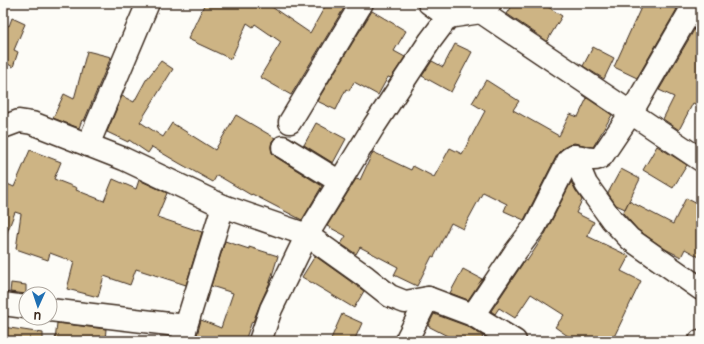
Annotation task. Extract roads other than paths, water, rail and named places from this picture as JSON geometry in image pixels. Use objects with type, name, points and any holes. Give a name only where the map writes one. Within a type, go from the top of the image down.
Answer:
[{"type":"street","points":[[88,145],[148,3]]},
{"type":"street","points":[[290,122],[362,3]]},
{"type":"street","points":[[429,3],[448,16]]},
{"type":"street","points":[[472,315],[535,226],[569,159],[574,156],[593,160],[599,159],[602,156],[631,113],[695,3]]},
{"type":"street","points":[[260,341],[271,309],[307,235],[383,113],[448,16],[486,7],[631,113],[701,160]]},
{"type":"street","points":[[3,128],[19,121],[32,123],[148,169],[223,206],[307,235],[390,296],[405,302],[428,298],[472,315],[512,340]]},
{"type":"street","points":[[283,147],[340,182]]},
{"type":"street","points":[[574,156],[586,184],[612,220],[630,239],[701,289]]},
{"type":"street","points":[[58,311],[184,334],[223,206]]},
{"type":"street","points":[[409,340],[428,298]]},
{"type":"street","points":[[3,304],[18,306]]}]
